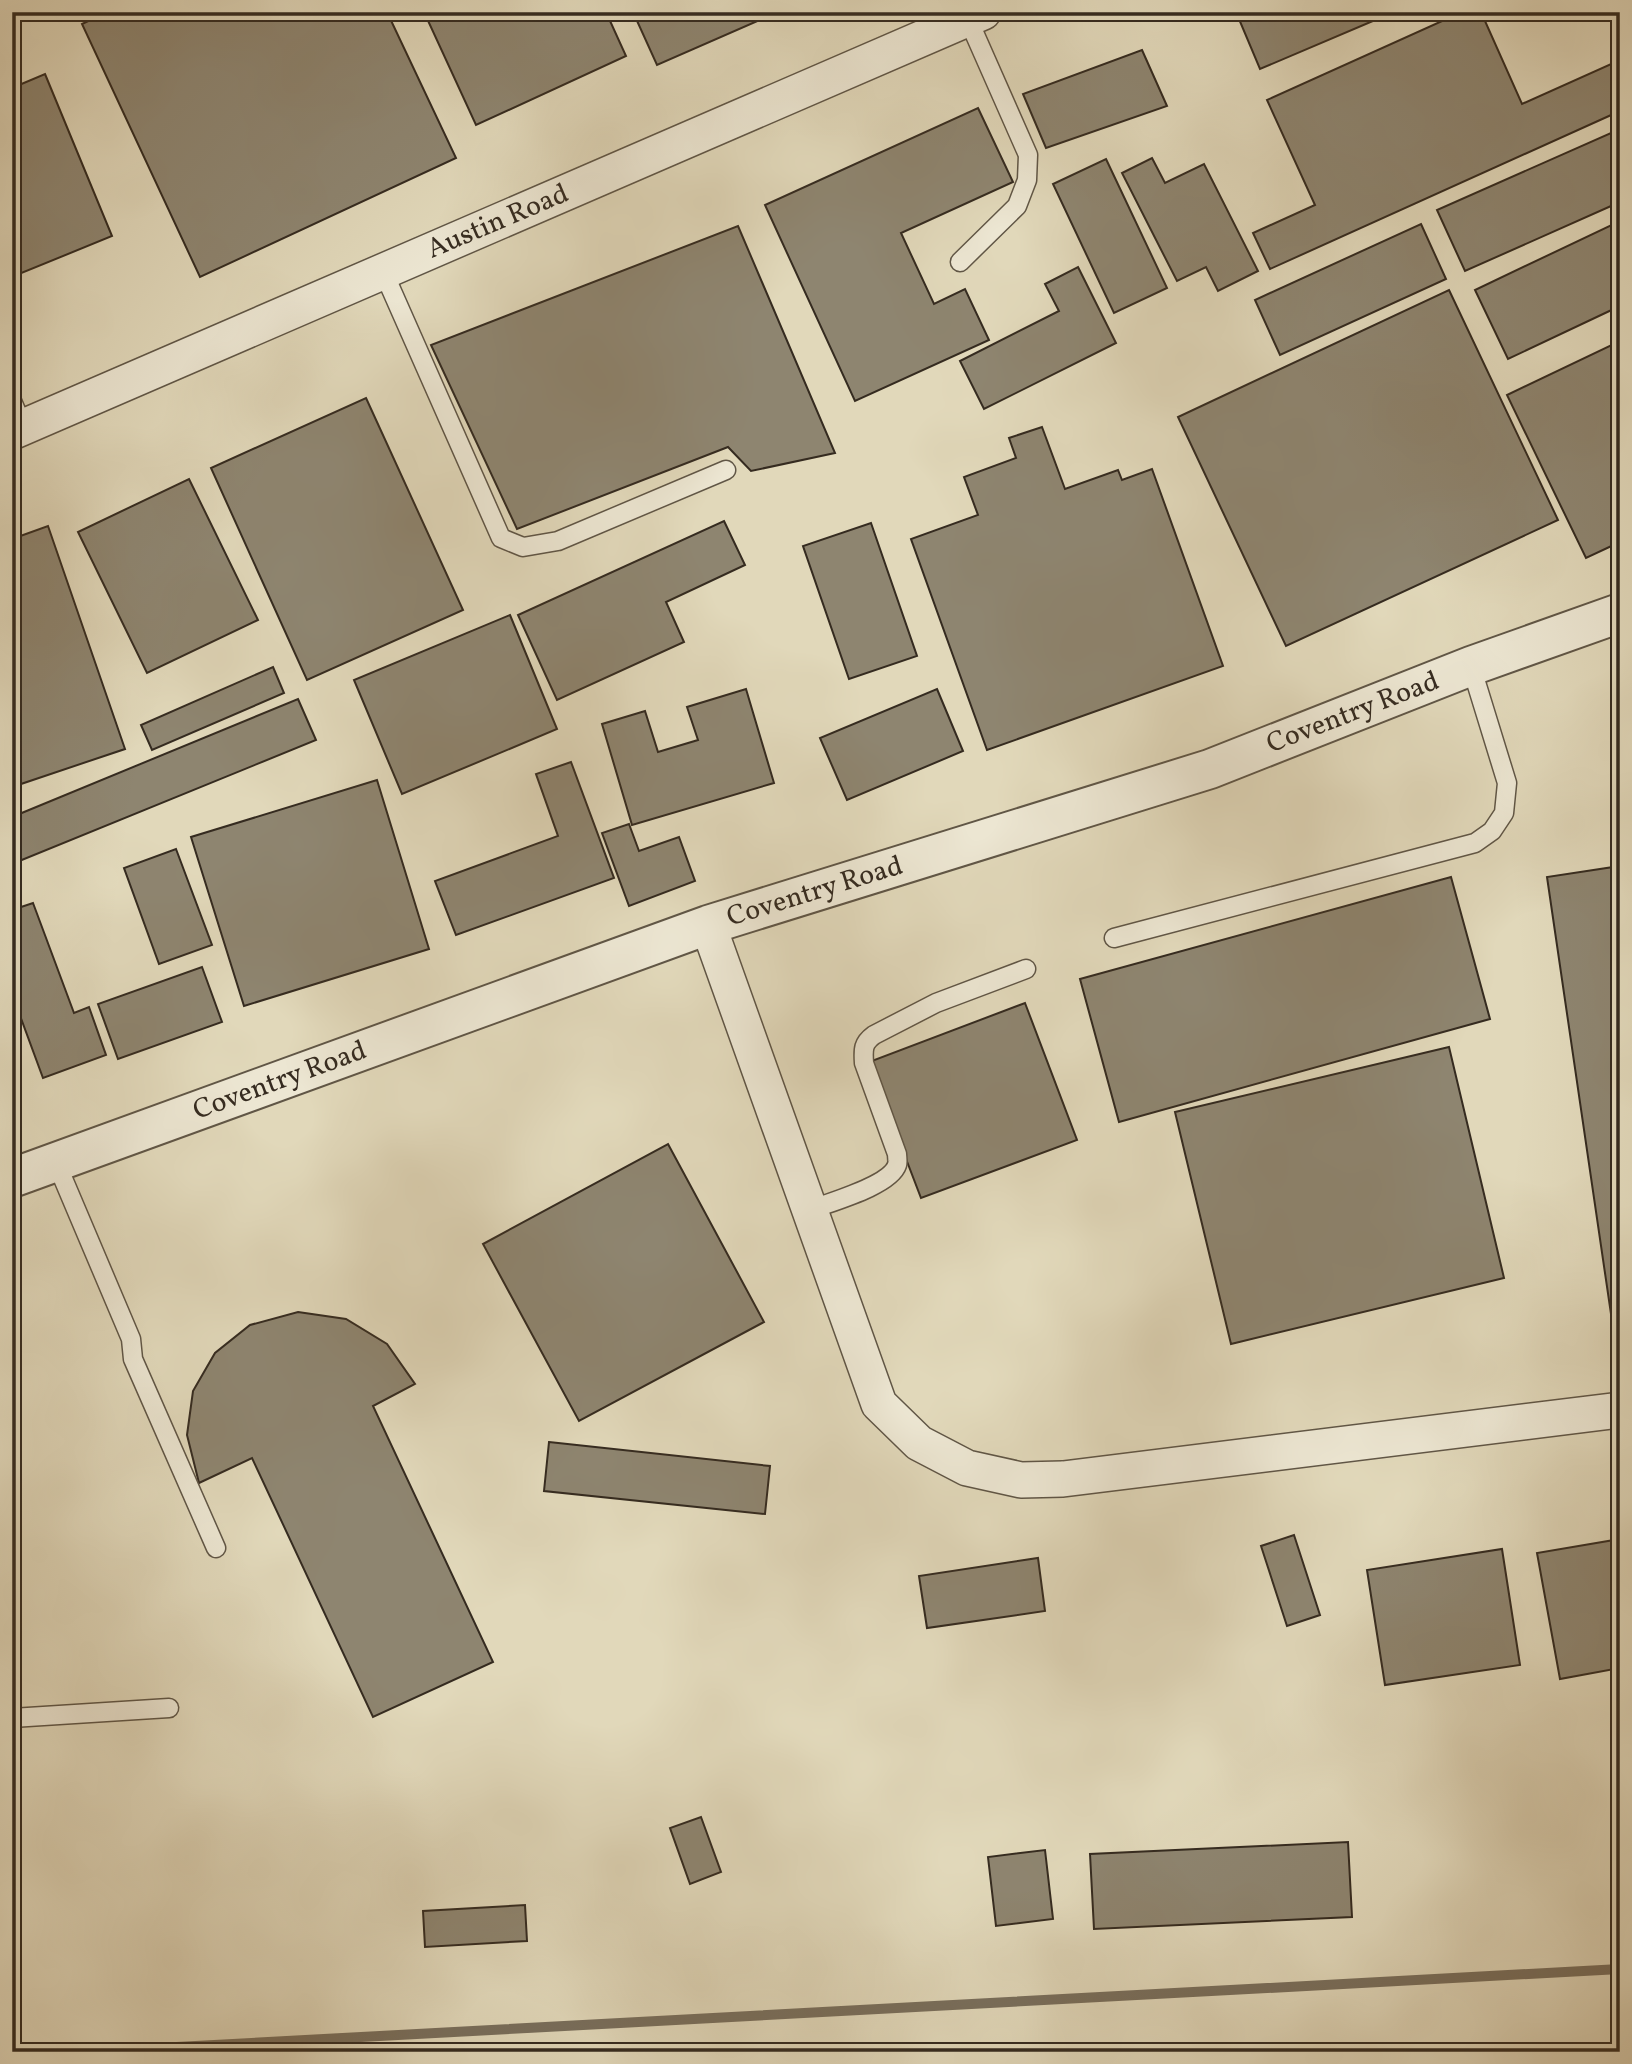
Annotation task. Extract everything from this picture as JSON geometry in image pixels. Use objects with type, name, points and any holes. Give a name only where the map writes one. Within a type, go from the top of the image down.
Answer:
[{"type":"street","name":"Austin Road","points":[[16,420],[383,271],[976,16]]},
{"type":"street","name":"Coventry Road","points":[[12,1178],[708,925],[1210,769],[1471,666],[1620,613]]},
{"type":"street","points":[[708,925],[879,1404],[919,1443],[967,1468],[1021,1480],[1063,1479],[1620,1410]]},
{"type":"lane","points":[[960,262],[1017,206],[1027,180],[1028,155],[976,16]]},
{"type":"lane","points":[[383,271],[501,538],[523,547],[558,541],[726,470]]},
{"type":"lane","points":[[1114,939],[1475,843],[1492,831],[1504,813],[1507,783],[1471,666]]},
{"type":"lane","points":[[810,1210],[875,1185],[888,1177],[897,1164],[897,1154],[864,1063],[863,1048],[866,1041],[936,1003],[1026,969]]},
{"type":"lane","points":[[56,1162],[131,1339],[133,1359],[215,1548]]},
{"type":"lane","points":[[12,1718],[169,1708]]},
{"type":"building","points":[[107,12],[387,12],[456,158],[200,277],[82,24]]},
{"type":"building","points":[[424,12],[606,12],[626,56],[476,125]]},
{"type":"building","points":[[633,12],[778,12],[657,65]]},
{"type":"building","points":[[1236,12],[1394,12],[1260,69]]},
{"type":"building","points":[[1462,12],[1481,12],[1522,104],[1620,60],[1620,111],[1270,269],[1253,233],[1315,205],[1267,100]]},
{"type":"building","points":[[1142,50],[1167,106],[1046,148],[1023,94]]},
{"type":"building","points":[[45,74],[112,236],[19,274],[12,257],[12,88]]},
{"type":"building","points":[[978,108],[1013,182],[901,233],[934,304],[965,289],[989,340],[855,401],[765,205]]},
{"type":"building","points":[[1620,129],[1620,202],[1465,271],[1437,210]]},
{"type":"building","points":[[1152,158],[1165,183],[1204,164],[1258,271],[1218,291],[1206,267],[1177,281],[1122,173]]},
{"type":"building","points":[[1106,159],[1167,288],[1114,313],[1053,184]]},
{"type":"building","points":[[1620,221],[1620,306],[1508,359],[1475,290]]},
{"type":"building","points":[[1421,224],[1446,279],[1280,355],[1255,300]]},
{"type":"building","points":[[738,226],[835,453],[751,471],[728,447],[517,529],[431,345]]},
{"type":"building","points":[[1078,267],[1116,343],[984,409],[960,361],[1059,311],[1045,284]]},
{"type":"building","points":[[1449,290],[1558,520],[1286,646],[1178,417]]},
{"type":"building","points":[[1620,341],[1620,542],[1586,558],[1507,395]]},
{"type":"building","points":[[366,398],[463,610],[307,680],[211,468]]},
{"type":"building","points":[[1042,427],[1065,489],[1118,470],[1122,480],[1152,469],[1223,666],[987,750],[911,539],[978,515],[964,477],[1016,458],[1009,438]]},
{"type":"building","points":[[189,479],[258,620],[147,673],[78,532]]},
{"type":"building","points":[[724,521],[745,565],[666,602],[684,642],[557,700],[518,615]]},
{"type":"building","points":[[871,523],[917,656],[849,679],[803,546]]},
{"type":"building","points":[[48,526],[125,749],[12,787],[12,539]]},
{"type":"building","points":[[510,615],[557,729],[402,794],[354,680]]},
{"type":"building","points":[[273,667],[284,693],[152,750],[141,725]]},
{"type":"building","points":[[746,689],[774,783],[632,825],[602,724],[645,711],[658,752],[698,740],[687,707]]},
{"type":"building","points":[[937,689],[963,751],[847,800],[820,738]]},
{"type":"building","points":[[298,699],[316,740],[12,864],[12,817]]},
{"type":"building","points":[[571,762],[614,878],[456,935],[435,881],[558,836],[536,774]]},
{"type":"building","points":[[377,780],[429,949],[244,1006],[191,837]]},
{"type":"building","points":[[629,824],[639,851],[679,837],[695,881],[629,906],[602,833]]},
{"type":"building","points":[[176,849],[212,945],[159,964],[124,868]]},
{"type":"building","points":[[1620,866],[1620,1355],[1617,1355],[1547,877]]},
{"type":"building","points":[[1451,877],[1490,1019],[1119,1122],[1080,979]]},
{"type":"building","points":[[33,903],[74,1013],[89,1007],[106,1055],[43,1078],[12,994],[12,910]]},
{"type":"building","points":[[202,967],[222,1022],[118,1059],[98,1004]]},
{"type":"building","points":[[1025,1003],[1077,1140],[921,1198],[869,1062]]},
{"type":"building","points":[[1449,1047],[1504,1278],[1231,1344],[1175,1112]]},
{"type":"building","points":[[668,1144],[764,1322],[579,1421],[483,1244]]},
{"type":"building","points":[[298,1312],[346,1319],[387,1344],[415,1384],[373,1406],[493,1662],[373,1717],[252,1458],[199,1483],[187,1435],[193,1391],[215,1353],[250,1325]]},
{"type":"building","points":[[549,1442],[770,1466],[765,1514],[544,1491]]},
{"type":"building","points":[[1294,1535],[1320,1615],[1287,1626],[1261,1546]]},
{"type":"building","points":[[1620,1539],[1620,1668],[1560,1679],[1537,1553]]},
{"type":"building","points":[[1502,1549],[1520,1665],[1385,1685],[1367,1570]]},
{"type":"building","points":[[1038,1558],[1045,1611],[927,1628],[919,1576]]},
{"type":"building","points":[[701,1817],[721,1872],[690,1884],[670,1828]]},
{"type":"building","points":[[1348,1842],[1352,1917],[1094,1929],[1090,1854]]},
{"type":"building","points":[[1045,1850],[1053,1919],[996,1926],[988,1857]]},
{"type":"building","points":[[525,1905],[527,1941],[425,1947],[423,1911]]},
{"type":"waterway","points":[[83,2052],[1620,1969]]}]
